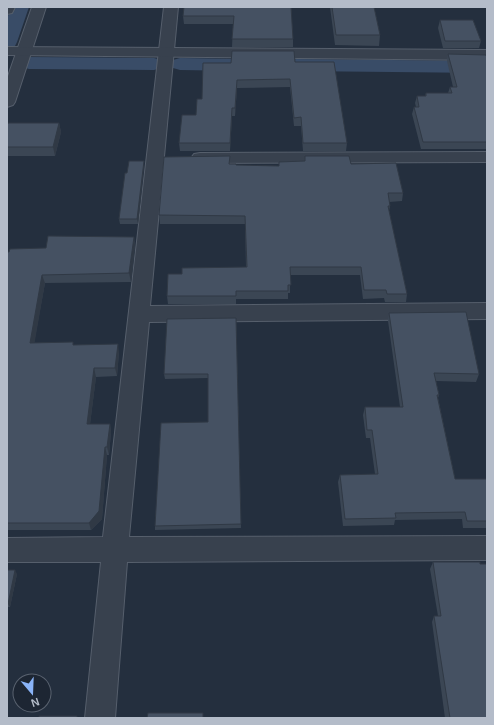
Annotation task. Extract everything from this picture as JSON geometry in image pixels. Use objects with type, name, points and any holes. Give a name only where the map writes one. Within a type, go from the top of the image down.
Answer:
[{"type":"street","points":[[7,102],[16,51],[39,7]]},
{"type":"street","points":[[100,718],[115,548],[140,314],[171,158],[166,53],[171,7]]},
{"type":"street","points":[[16,51],[487,55]]},
{"type":"street","points":[[171,158],[487,157]]},
{"type":"street","points":[[140,314],[487,311]]},
{"type":"street","points":[[7,550],[115,548],[487,548]]},
{"type":"building","points":[[184,7],[291,7],[293,39],[232,39],[234,16],[183,16]]},
{"type":"building","points":[[332,7],[374,7],[380,35],[336,35]]},
{"type":"building","points":[[440,20],[473,20],[481,41],[445,41]]},
{"type":"building","points":[[232,51],[294,51],[295,62],[334,62],[347,143],[303,143],[301,117],[294,118],[290,79],[237,80],[235,108],[232,108],[230,143],[179,143],[182,115],[196,115],[197,99],[202,99],[203,63],[231,63]]},
{"type":"building","points":[[448,54],[486,55],[487,142],[423,142],[414,107],[419,107],[417,96],[426,96],[426,93],[452,93],[450,87],[457,87]]},
{"type":"building","points":[[8,123],[59,123],[53,147],[7,147]]},
{"type":"building","points":[[230,156],[229,164],[236,165],[279,166],[279,162],[305,161],[305,156],[349,156],[351,164],[396,163],[403,193],[388,193],[390,206],[388,206],[407,294],[387,294],[386,290],[364,290],[361,267],[290,267],[291,285],[288,285],[288,291],[236,291],[236,296],[167,296],[168,274],[182,274],[182,268],[247,267],[245,216],[159,215],[164,157]]},
{"type":"building","points":[[129,161],[144,161],[137,219],[119,219],[125,173],[127,173]]},
{"type":"building","points":[[48,236],[134,237],[129,273],[42,275],[30,343],[73,342],[73,345],[118,344],[115,368],[94,368],[87,424],[110,424],[107,447],[105,447],[99,511],[89,523],[7,523],[7,252],[9,252],[10,249],[46,248]]},
{"type":"building","points":[[466,312],[479,374],[434,373],[439,395],[437,395],[455,479],[487,479],[487,521],[467,521],[465,512],[395,513],[396,518],[345,519],[340,475],[378,474],[372,430],[367,430],[365,407],[403,407],[389,313]]},
{"type":"building","points":[[236,318],[241,524],[155,526],[161,423],[208,422],[208,374],[164,374],[167,319]]},
{"type":"building","points":[[433,562],[480,562],[480,564],[487,564],[487,718],[450,718],[434,616],[441,616]]},
{"type":"building","points":[[7,570],[15,570],[8,604],[7,604]]},
{"type":"building","points":[[148,713],[203,713],[203,718],[147,718]]},
{"type":"building","points":[[39,716],[77,716],[77,718],[39,718]]},
{"type":"waterway","points":[[8,42],[20,7]]},
{"type":"waterway","points":[[29,63],[154,64]]},
{"type":"waterway","points":[[180,64],[242,65]]},
{"type":"waterway","points":[[296,65],[487,67]]}]
